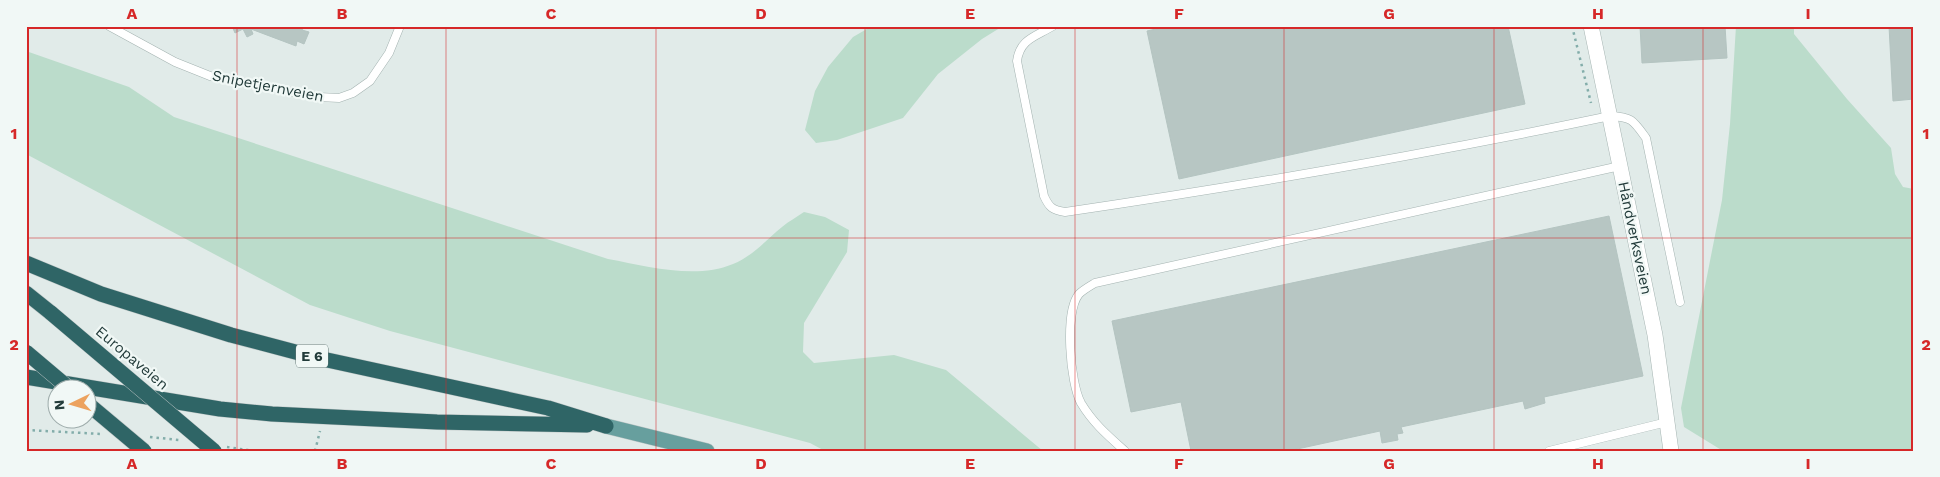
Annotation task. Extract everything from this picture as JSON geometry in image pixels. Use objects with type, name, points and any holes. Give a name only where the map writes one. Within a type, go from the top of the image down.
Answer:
[{"type":"highway","name":"E 6","points":[[26,263],[101,294],[231,335],[346,364],[548,408],[606,426]]},
{"type":"highway","name":"Europaveien","points":[[26,293],[214,451]]},
{"type":"highway","points":[[26,352],[59,380]]},
{"type":"highway","points":[[26,377],[220,409],[322,417],[606,426]]},
{"type":"highway","points":[[98,412],[144,451]]},
{"type":"main road","points":[[606,426],[707,451]]},
{"type":"street","name":"Håndverksveien","points":[[1591,26],[1655,335],[1670,451]]},
{"type":"lane","name":"Snipetjernveien","points":[[109,26],[175,62],[210,76],[319,98],[340,98],[353,93],[370,81],[389,53],[400,26]]},
{"type":"lane","points":[[1053,26],[1024,43],[1019,50],[1017,61],[1044,196],[1049,206],[1055,211],[1065,212],[1183,194],[1478,143],[1610,116],[1626,117],[1636,124],[1646,138],[1680,302]]},
{"type":"lane","points":[[1124,451],[1096,426],[1079,400],[1070,356],[1070,316],[1078,295],[1095,283],[1620,166]]},
{"type":"lane","points":[[1549,451],[1667,422]]},
{"type":"path","points":[[1572,26],[1595,119]]},
{"type":"path","points":[[316,451],[322,417]]},
{"type":"green space","points":[[872,26],[1003,26],[982,39],[938,74],[903,118],[837,140],[816,143],[805,130],[815,91],[828,67],[853,37]]},
{"type":"green space","points":[[1736,26],[1794,26],[1794,34],[1847,99],[1891,148],[1895,174],[1903,187],[1914,189],[1914,451],[1723,451],[1684,427],[1681,408],[1722,200],[1730,124]]},
{"type":"green space","points":[[26,51],[129,87],[174,117],[608,259],[671,270],[703,271],[718,269],[747,257],[785,225],[804,212],[825,217],[849,230],[847,252],[804,323],[803,352],[814,363],[894,355],[946,370],[1043,451],[825,451],[810,443],[390,331],[310,305],[26,154]]},
{"type":"building","points":[[232,26],[304,26],[302,30],[309,32],[304,44],[297,41],[296,46],[251,29],[253,34],[247,37],[243,29],[235,33]]},
{"type":"building","points":[[1169,26],[1508,26],[1525,104],[1179,179],[1147,31]]},
{"type":"building","points":[[1640,26],[1725,26],[1727,58],[1642,63]]},
{"type":"building","points":[[1889,26],[1914,26],[1914,99],[1893,101]]},
{"type":"building","points":[[1609,216],[1643,376],[1544,397],[1545,403],[1525,409],[1523,401],[1401,427],[1403,433],[1397,434],[1398,440],[1382,443],[1380,431],[1288,451],[1191,451],[1181,402],[1131,412],[1112,321]]}]
